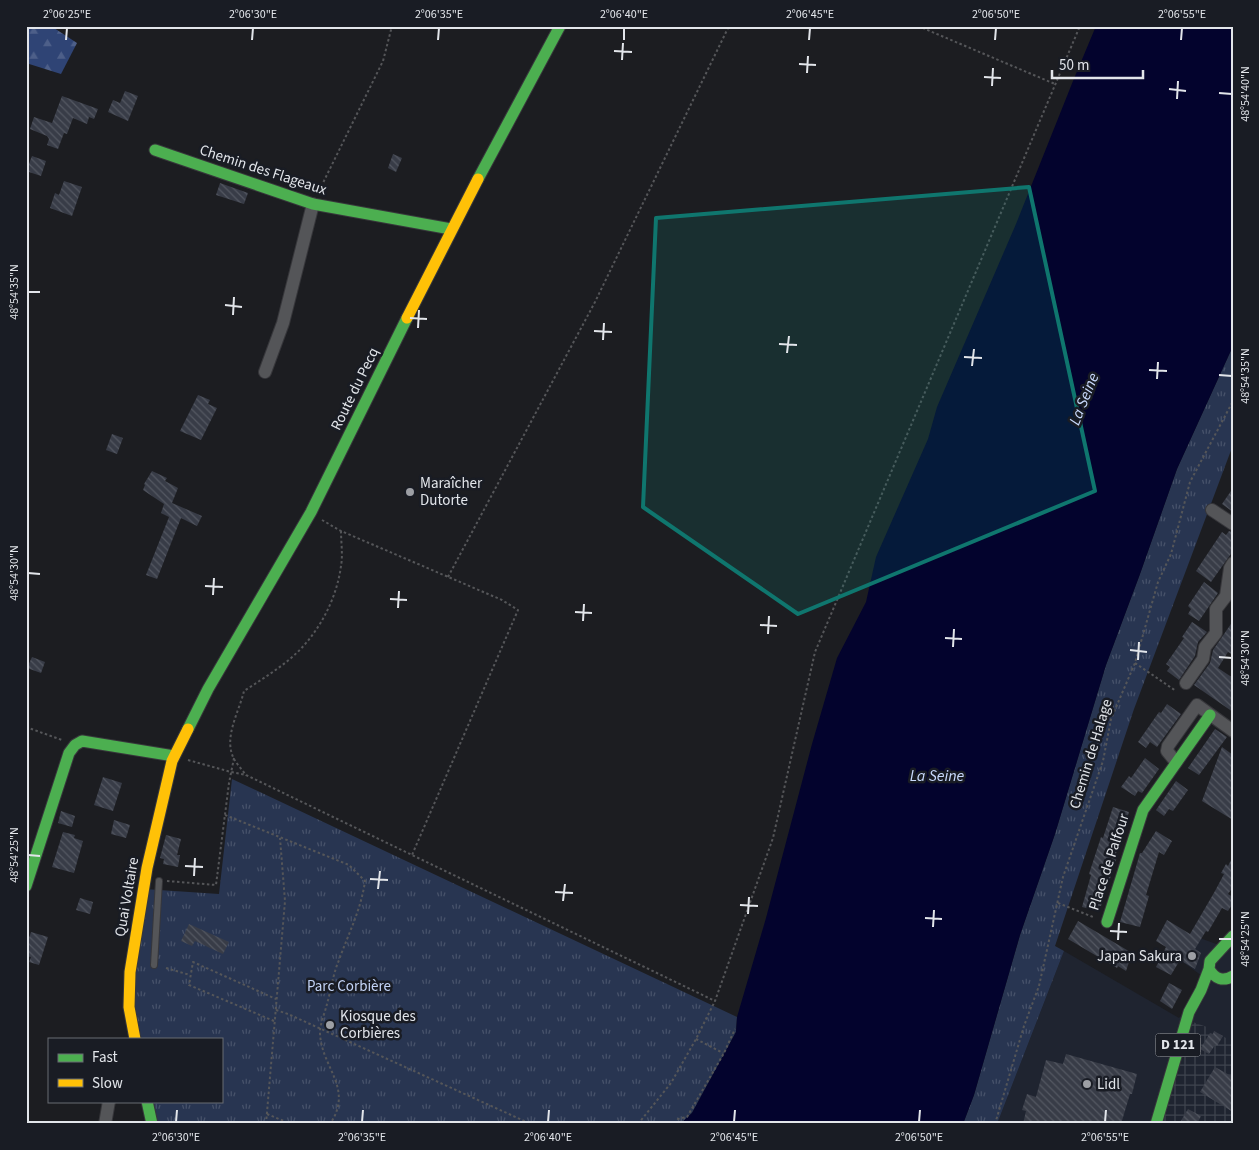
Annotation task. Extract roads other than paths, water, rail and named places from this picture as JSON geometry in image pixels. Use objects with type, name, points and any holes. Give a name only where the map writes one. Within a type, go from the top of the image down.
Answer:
[{"type":"main road","name":"Route du Pecq","points":[[173,758],[208,689],[311,512],[451,229],[560,26]]},
{"type":"main road","name":"Chemin des Flageaux","points":[[156,150],[313,204],[451,229]]},
{"type":"main road","name":"Place de Palfour","points":[[1107,922],[1143,810],[1210,715]]},
{"type":"main road","points":[[26,886],[71,748],[82,741],[173,758]]},
{"type":"main road","name":"Quai Voltaire","points":[[132,1037],[129,1006],[130,972],[146,868],[173,758]]},
{"type":"main road","points":[[1220,985],[1209,969],[1212,958],[1219,953],[1233,936]]},
{"type":"main road","points":[[1219,953],[1232,953]]},
{"type":"main road","name":"D 121","points":[[1156,1124],[1183,1030],[1209,969]]},
{"type":"main road","name":"D 121","points":[[1165,1124],[1188,1037],[1196,1018],[1220,985]]},
{"type":"main road","points":[[146,1102],[151,1124]]},
{"type":"street","points":[[265,372],[283,323],[313,204]]},
{"type":"street","points":[[1212,510],[1233,524]]},
{"type":"street","points":[[1183,688],[1203,659],[1205,648],[1216,633],[1216,609],[1226,596],[1230,568],[1233,564]]},
{"type":"street","points":[[1176,762],[1167,751],[1168,746],[1196,705],[1233,731]]},
{"type":"street","points":[[105,1124],[109,1102]]},
{"type":"lane","points":[[154,965],[160,881]]},
{"type":"water","name":"La Seine","points":[[1096,26],[1233,26],[1233,346],[1177,469],[1106,665],[1055,834],[1020,935],[974,1095],[963,1124],[680,1124],[692,1113],[736,1032],[737,1017],[837,658],[866,602],[876,557],[928,439],[937,407],[1016,224]]},
{"type":"place","name":"Maraîcher Dutorte","points":[[410,492]]},
{"type":"place","name":"Japan Sakura","points":[[1192,956]]},
{"type":"place","name":"Kiosque des Corbières","points":[[330,1025]]},
{"type":"place","name":"Lidl","points":[[1087,1084]]},
{"type":"park label","name":"Parc Corbière","points":[[349,986]]}]
